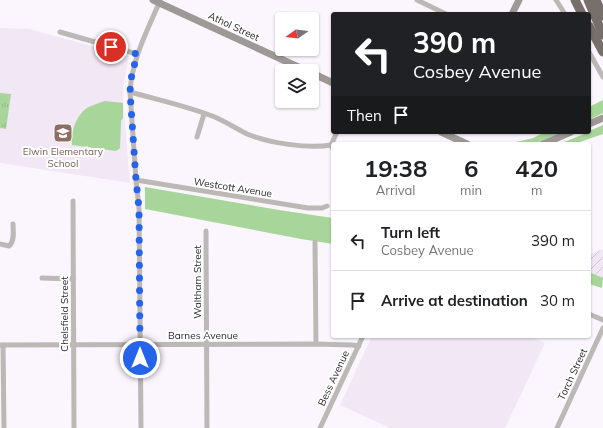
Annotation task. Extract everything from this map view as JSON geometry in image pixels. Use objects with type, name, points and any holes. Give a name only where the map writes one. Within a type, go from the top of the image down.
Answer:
[{"type":"highway","points":[[575,0],[581,12]]},
{"type":"highway","points":[[588,0],[603,35]]},
{"type":"highway","points":[[596,0],[603,16]]},
{"type":"highway","points":[[591,30],[603,52]]},
{"type":"street","points":[[417,0],[442,12]]},
{"type":"street","points":[[513,12],[519,0]]},
{"type":"street","points":[[556,0],[564,12]]},
{"type":"street","points":[[141,428],[140,215],[130,92],[131,79],[137,54],[158,1]]},
{"type":"street","name":"Athol Street","points":[[158,1],[292,64]]},
{"type":"street","points":[[60,32],[137,54]]},
{"type":"street","points":[[591,56],[603,77]]},
{"type":"street","points":[[319,76],[331,82]]},
{"type":"street","points":[[130,92],[218,118],[247,134],[272,142],[331,147]]},
{"type":"street","points":[[197,137],[204,114]]},
{"type":"street","points":[[591,123],[603,118]]},
{"type":"street","points":[[548,142],[566,134]]},
{"type":"street","name":"Westcott Avenue","points":[[136,180],[308,208],[322,208],[327,206]]},
{"type":"street","name":"Chelsfield Street","points":[[73,201],[74,428]]},
{"type":"street","points":[[0,244],[10,246],[12,244],[13,224]]},
{"type":"street","name":"Waltham Street","points":[[206,231],[207,428]]},
{"type":"street","points":[[315,242],[316,344]]},
{"type":"street","points":[[42,278],[73,279]]},
{"type":"street","points":[[591,315],[603,320]]},
{"type":"street","name":"Torch Street","points":[[557,428],[603,328]]},
{"type":"street","name":"Bess Avenue","points":[[320,428],[362,338]]},
{"type":"street","name":"Barnes Avenue","points":[[1,345],[316,344],[359,346]]},
{"type":"street","points":[[1,345],[4,428]]},
{"type":"shaded area","name":"Elwin Elementary School","points":[[0,28],[29,29],[129,56],[124,82],[123,103],[130,183],[0,163]]},
{"type":"shaded area","points":[[603,249],[603,278],[591,273],[591,254]]},
{"type":"shaded area","points":[[371,338],[534,338],[545,343],[505,428],[390,428],[340,405]]},
{"type":"green space","points":[[0,93],[11,94],[6,129],[0,128]]},
{"type":"green space","points":[[603,100],[603,113],[591,119],[591,106]]},
{"type":"green space","points":[[105,101],[123,103],[120,148],[116,151],[72,145],[73,130],[83,111],[93,105]]},
{"type":"green space","points":[[603,125],[603,134],[580,142],[564,142],[584,134],[591,134],[591,130]]},
{"type":"green space","points":[[541,134],[557,134],[539,142],[516,142],[533,138]]},
{"type":"green space","points":[[145,187],[331,218],[331,244],[301,239],[145,209]]},
{"type":"green space","points":[[591,273],[603,278],[602,288],[591,285]]},
{"type":"place","name":"Elwin Elementary School","points":[[63,133]]},
{"type":"route","points":[[111,47],[137,54],[131,79],[130,92],[140,222],[140,358]]}]
